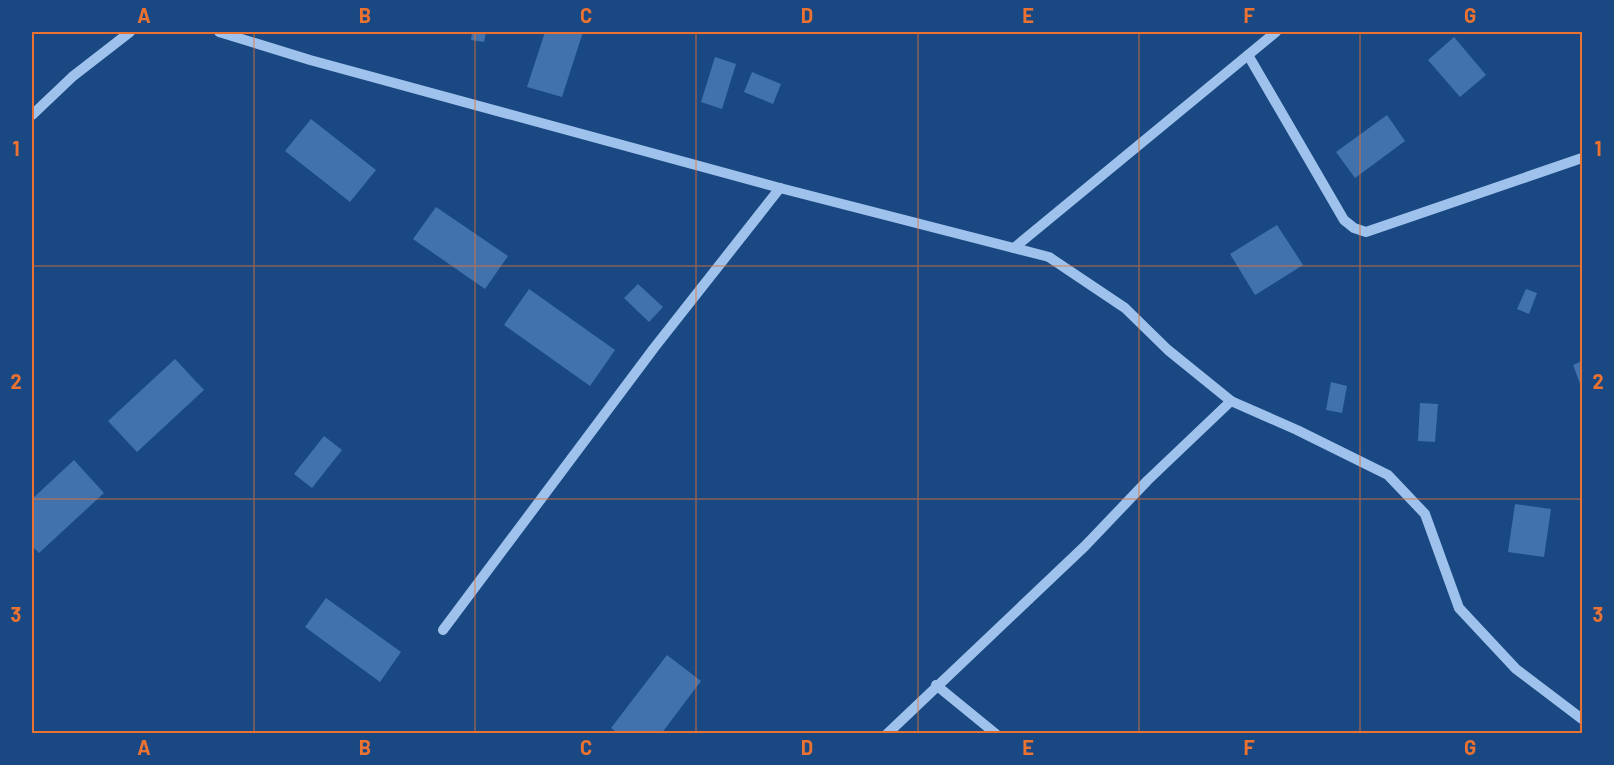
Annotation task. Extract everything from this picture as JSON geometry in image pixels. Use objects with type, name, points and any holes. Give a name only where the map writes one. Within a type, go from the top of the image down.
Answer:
[{"type":"street","points":[[32,116],[72,77],[130,32]]},
{"type":"street","points":[[219,32],[310,60],[780,188],[1049,257],[1125,308],[1168,350],[1231,401],[1297,430],[1388,475],[1425,514],[1459,608],[1516,669],[1582,719]]},
{"type":"street","points":[[1014,248],[1276,32]]},
{"type":"street","points":[[1248,55],[1344,220],[1354,228],[1366,232],[1582,158]]},
{"type":"street","points":[[443,630],[654,348],[780,188]]},
{"type":"street","points":[[887,734],[1085,546],[1148,480],[1231,401]]},
{"type":"street","points":[[936,686],[996,734]]},
{"type":"building","points":[[472,32],[486,32],[484,42],[471,40]]},
{"type":"building","points":[[545,32],[583,32],[562,97],[527,87]]},
{"type":"building","points":[[1454,37],[1486,75],[1460,97],[1428,60]]},
{"type":"building","points":[[715,57],[736,64],[722,109],[701,102]]},
{"type":"building","points":[[752,72],[781,84],[773,104],[744,92]]},
{"type":"building","points":[[1387,115],[1405,141],[1355,178],[1336,152]]},
{"type":"building","points":[[311,119],[376,170],[350,202],[285,151]]},
{"type":"building","points":[[436,207],[508,256],[485,289],[413,239]]},
{"type":"building","points":[[1277,225],[1303,265],[1255,295],[1230,254]]},
{"type":"building","points":[[638,284],[663,307],[649,322],[624,298]]},
{"type":"building","points":[[529,289],[615,350],[590,386],[504,325]]},
{"type":"building","points":[[1526,289],[1537,293],[1529,314],[1517,309]]},
{"type":"building","points":[[175,359],[204,390],[137,452],[108,421]]},
{"type":"building","points":[[1582,361],[1582,389],[1573,365]]},
{"type":"building","points":[[1331,382],[1347,386],[1342,413],[1326,410]]},
{"type":"building","points":[[1420,403],[1438,404],[1435,442],[1418,441]]},
{"type":"building","points":[[324,436],[342,450],[312,488],[294,474]]},
{"type":"building","points":[[74,460],[104,493],[39,553],[32,546],[32,499]]},
{"type":"building","points":[[1515,504],[1551,509],[1544,557],[1508,552]]},
{"type":"building","points":[[326,598],[401,652],[380,682],[305,627]]},
{"type":"building","points":[[667,655],[701,681],[661,734],[619,734],[611,728]]}]
